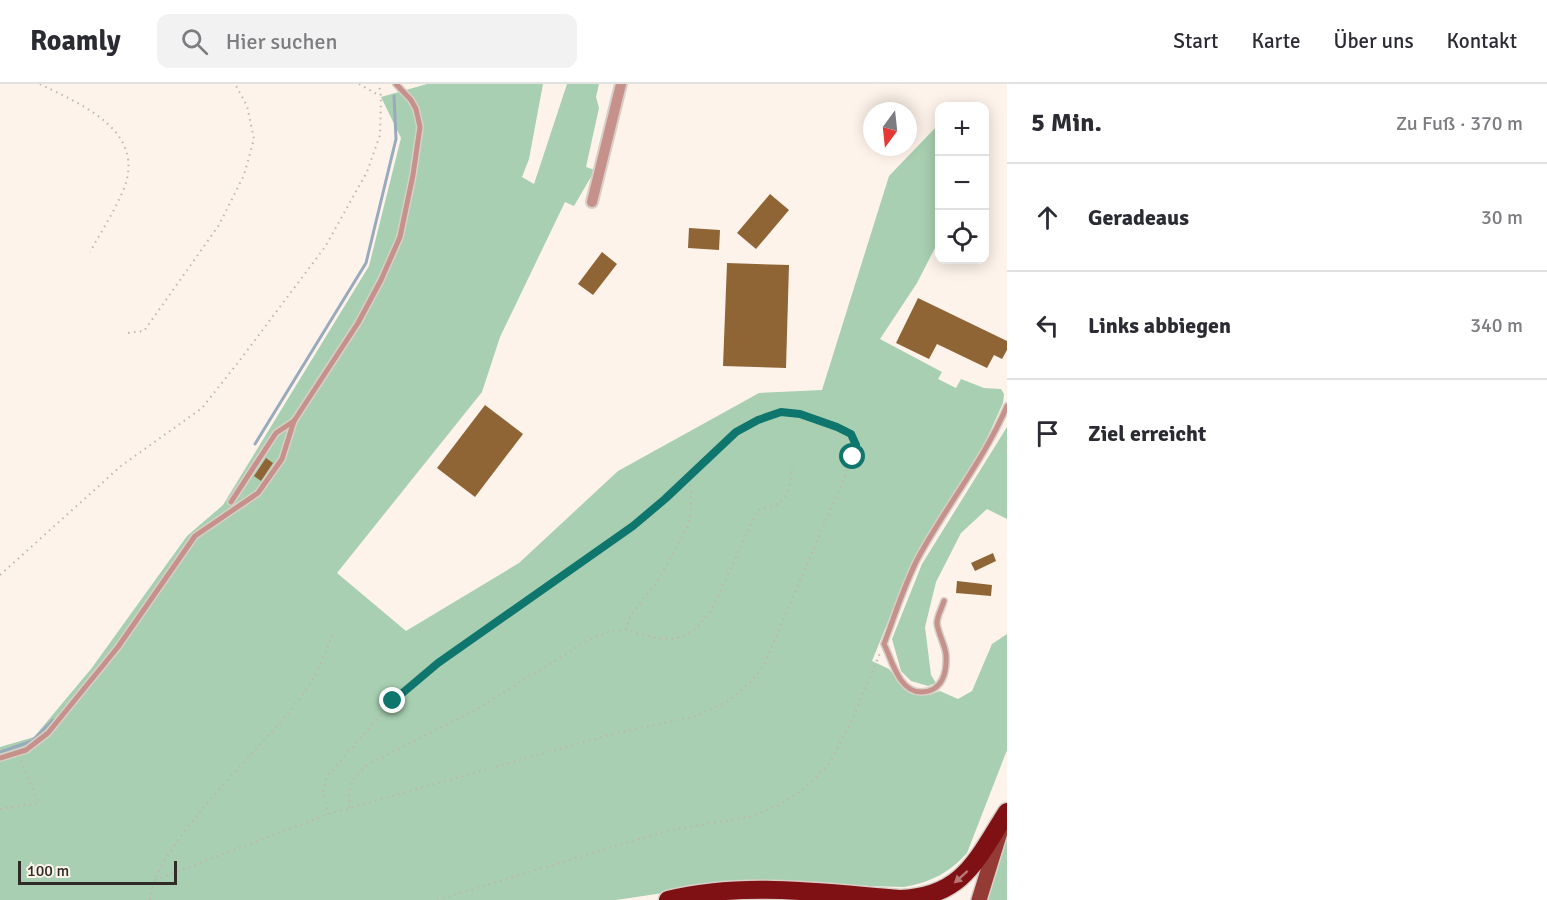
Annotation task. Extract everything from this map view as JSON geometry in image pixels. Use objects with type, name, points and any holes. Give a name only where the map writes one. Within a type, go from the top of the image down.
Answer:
[{"type":"highway","points":[[668,900],[704,894],[768,890],[918,899],[936,894],[962,877],[977,859],[1007,812]]},
{"type":"main road","points":[[979,900],[1007,812]]},
{"type":"street","points":[[592,202],[621,84]]},
{"type":"lane","points":[[0,758],[17,754],[34,745],[48,733],[98,674],[195,536],[258,493],[282,459],[294,422],[358,323],[400,237],[420,127],[416,109],[411,100],[396,84]]},
{"type":"lane","points":[[944,601],[937,621],[946,653],[945,676],[935,688],[918,692],[909,688],[898,676],[884,644],[918,558],[963,487],[1001,421],[1007,406]]},
{"type":"lane","points":[[231,502],[276,433],[294,422]]},
{"type":"path","points":[[40,84],[81,105],[105,122],[119,136],[127,153],[129,170],[123,190],[90,252]]},
{"type":"path","points":[[128,333],[144,331],[219,225],[244,175],[254,139],[247,106],[235,84]]},
{"type":"path","points":[[359,84],[381,97]]},
{"type":"path","points":[[0,575],[121,466],[202,408],[240,360],[330,237],[367,172],[380,135],[379,84]]},
{"type":"path","points":[[155,880],[328,814],[609,735],[696,716],[727,702],[752,682],[763,667],[853,457],[856,445],[851,434],[800,414],[781,412],[758,420],[736,432],[633,526],[438,663],[393,701],[326,778],[323,791],[328,814]]},
{"type":"path","points":[[350,808],[349,794],[353,779],[367,765],[474,711],[587,641],[608,632],[626,630],[656,638],[676,639],[696,629],[711,611],[757,511],[784,499],[792,475],[792,464]]},
{"type":"path","points":[[626,630],[630,616],[657,582],[687,528],[691,514],[691,488],[688,478]]},
{"type":"path","points":[[150,900],[151,890],[164,861],[208,802],[268,738],[299,700],[323,660],[333,633]]},
{"type":"path","points":[[437,900],[666,831],[753,816],[779,805],[805,788],[829,764],[851,722],[884,644]]},
{"type":"path","points":[[0,809],[39,803],[17,754]]},
{"type":"green space","points":[[427,84],[543,84],[529,159],[522,177],[534,184],[567,84],[599,84],[596,97],[599,108],[586,167],[595,170],[574,206],[565,202],[500,337],[482,392],[337,573],[406,631],[519,563],[618,471],[759,393],[822,390],[889,176],[908,156],[917,156],[917,147],[935,128],[935,248],[917,283],[880,339],[942,372],[938,379],[956,388],[961,379],[984,388],[1001,389],[1004,394],[1003,403],[984,445],[913,560],[872,661],[889,669],[908,691],[929,695],[940,691],[958,699],[972,691],[992,644],[1007,634],[1007,750],[967,853],[953,866],[931,879],[904,887],[737,882],[616,900],[0,900],[0,747],[34,737],[91,669],[187,536],[223,505],[369,266],[401,138],[381,97]]},
{"type":"green space","points":[[1007,427],[1007,519],[987,509],[961,533],[936,582],[925,627],[931,675],[936,683],[928,686],[911,681],[901,671],[892,639],[922,564]]},
{"type":"green space","points":[[1007,839],[1007,900],[988,900]]},
{"type":"building","points":[[770,194],[789,210],[756,249],[737,233]]},
{"type":"building","points":[[689,228],[720,230],[719,250],[688,248]]},
{"type":"building","points":[[602,252],[617,264],[593,295],[578,284]]},
{"type":"building","points":[[727,263],[789,265],[786,368],[723,366]]},
{"type":"building","points":[[918,298],[1007,341],[1007,350],[1002,359],[994,355],[987,368],[937,344],[929,359],[896,343]]},
{"type":"building","points":[[485,405],[523,434],[475,497],[437,468]]},
{"type":"building","points":[[266,458],[273,463],[261,481],[254,476]]},
{"type":"building","points":[[993,553],[996,561],[975,571],[971,563]]},
{"type":"building","points":[[957,581],[992,585],[991,596],[956,593]]},
{"type":"waterway","points":[[255,444],[366,263],[396,139],[394,96]]},
{"type":"waterway","points":[[0,752],[32,741],[53,720]]},
{"type":"route","points":[[393,701],[438,663],[633,526],[736,432],[758,420],[781,412],[800,414],[837,427],[851,434],[856,445],[853,457]]}]
